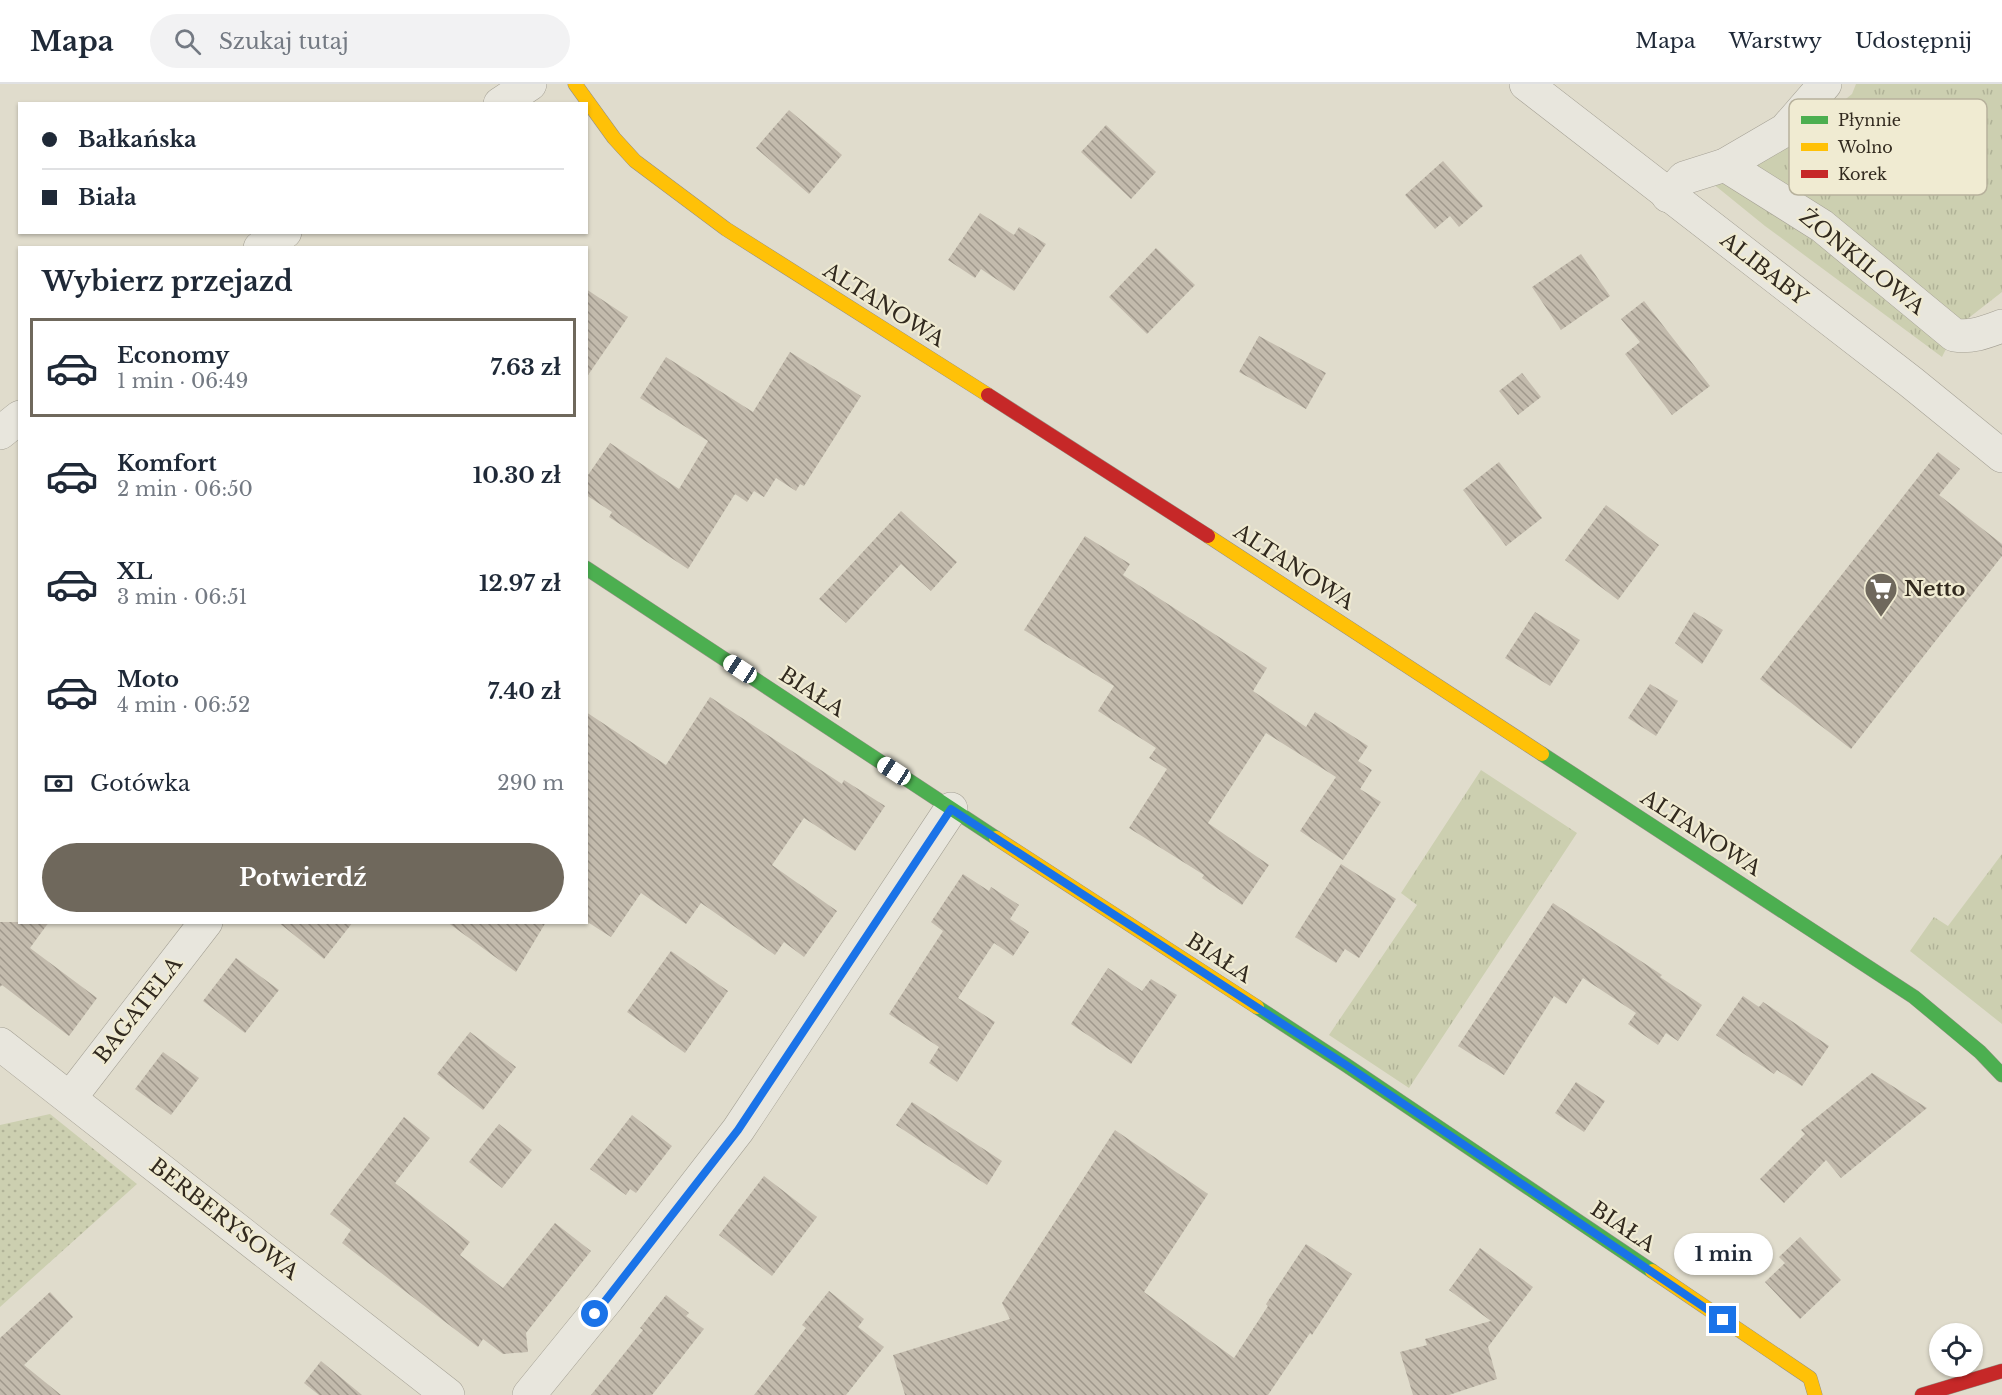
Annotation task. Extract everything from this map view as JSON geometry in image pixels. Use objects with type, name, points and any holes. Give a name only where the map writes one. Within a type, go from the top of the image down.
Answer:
[{"type":"street","points":[[503,102],[530,84]]},
{"type":"street","name":"ALTANOWA","points":[[575,84],[614,138],[635,161],[726,230],[1118,477],[1914,997],[1980,1052],[2002,1075]]},
{"type":"street","name":"ALIBABY","points":[[1526,84],[1911,382],[2002,456]]},
{"type":"street","points":[[1812,99],[1825,84]]},
{"type":"street","points":[[1668,195],[1684,178],[1725,165],[1785,130],[1789,125]]},
{"type":"street","name":"ŻONKILOWA","points":[[1725,165],[1822,226],[1954,335],[1964,337],[2002,326]]},
{"type":"street","points":[[263,246],[282,234]]},
{"type":"street","points":[[0,433],[18,419]]},
{"type":"street","name":"BIAŁA","points":[[588,569],[951,809],[1346,1065],[1810,1378],[1815,1395]]},
{"type":"street","points":[[529,1395],[608,1298],[738,1130],[951,809]]},
{"type":"street","name":"BAGATELA","points":[[70,1098],[204,924]]},
{"type":"street","name":"BERBERYSOWA","points":[[0,1044],[448,1395]]},
{"type":"street","points":[[1922,1395],[2002,1371]]},
{"type":"green space","points":[[1856,84],[2002,84],[2002,292],[1957,327],[1942,357],[1765,226],[1712,183],[1789,141],[1789,195],[1987,195],[1987,99],[1846,99],[1852,94]]},
{"type":"green space","points":[[1481,770],[1577,833],[1409,1088],[1329,1035],[1417,905],[1401,893]]},
{"type":"green space","points":[[2002,854],[2002,1024],[1910,951],[1934,917],[1948,926]]},
{"type":"green space","points":[[50,1114],[137,1184],[0,1307],[0,1125]]},
{"type":"building","points":[[789,110],[842,155],[809,194],[756,148]]},
{"type":"building","points":[[1106,125],[1156,172],[1131,199],[1081,152]]},
{"type":"building","points":[[1443,161],[1483,206],[1459,227],[1450,216],[1435,229],[1405,195]]},
{"type":"building","points":[[980,213],[1014,235],[1019,227],[1046,244],[1014,291],[981,269],[975,278],[948,260]]},
{"type":"building","points":[[1156,248],[1195,285],[1147,334],[1109,297]]},
{"type":"building","points":[[1581,254],[1610,296],[1561,330],[1532,287]]},
{"type":"building","points":[[588,290],[628,317],[588,375]]},
{"type":"building","points":[[1644,301],[1710,386],[1672,415],[1625,354],[1640,342],[1621,319]]},
{"type":"building","points":[[1259,336],[1326,373],[1306,409],[1239,372]]},
{"type":"building","points":[[790,352],[861,396],[804,486],[800,484],[796,491],[776,478],[764,497],[754,491],[747,502],[735,494],[688,569],[609,517],[612,512],[588,496],[588,475],[610,443],[679,489],[708,441],[640,398],[666,357],[753,412]]},
{"type":"building","points":[[1522,373],[1541,397],[1518,415],[1499,391]]},
{"type":"building","name":"Netto","points":[[1938,452],[1960,469],[1939,495],[2002,544],[2002,556],[1851,749],[1760,679]]},
{"type":"building","points":[[1499,462],[1542,518],[1506,546],[1463,490]]},
{"type":"building","points":[[1606,505],[1659,545],[1618,600],[1565,560]]},
{"type":"building","points":[[901,511],[957,562],[931,591],[901,564],[846,623],[819,599]]},
{"type":"building","points":[[1085,536],[1130,564],[1123,575],[1267,668],[1253,691],[1306,727],[1315,712],[1368,746],[1358,761],[1372,770],[1360,789],[1381,802],[1343,860],[1300,831],[1336,777],[1266,733],[1208,823],[1269,865],[1242,905],[1202,878],[1204,875],[1129,828],[1167,769],[1149,758],[1156,748],[1098,711],[1114,686],[1024,630]]},
{"type":"building","points":[[1535,612],[1580,640],[1550,686],[1505,658]]},
{"type":"building","points":[[1694,612],[1723,630],[1702,664],[1675,643]]},
{"type":"building","points":[[1650,684],[1678,701],[1656,736],[1628,718]]},
{"type":"building","points":[[710,697],[842,784],[844,780],[885,806],[855,851],[804,818],[772,865],[837,911],[804,957],[784,942],[775,955],[701,903],[686,924],[641,893],[611,937],[588,922],[588,713],[666,765]]},
{"type":"building","points":[[1341,864],[1396,899],[1359,958],[1345,949],[1336,963],[1295,937]]},
{"type":"building","points":[[963,874],[989,891],[991,887],[1019,905],[1010,919],[1029,932],[1013,956],[994,943],[958,998],[995,1022],[957,1082],[929,1063],[939,1047],[889,1014],[943,931],[931,922]]},
{"type":"building","points":[[1553,903],[1662,975],[1660,977],[1702,1005],[1678,1041],[1666,1033],[1658,1045],[1628,1024],[1636,1013],[1583,978],[1566,1004],[1554,996],[1504,1075],[1458,1046]]},
{"type":"building","points":[[0,922],[48,924],[30,948],[97,998],[69,1036],[2,985],[0,987]]},
{"type":"building","points":[[280,924],[351,924],[324,959]]},
{"type":"building","points":[[450,924],[545,924],[516,972]]},
{"type":"building","points":[[671,951],[728,991],[685,1053],[627,1012]]},
{"type":"building","points":[[236,958],[279,990],[245,1033],[203,1001]]},
{"type":"building","points":[[1108,968],[1142,991],[1151,979],[1177,995],[1131,1064],[1071,1024]]},
{"type":"building","points":[[1743,996],[1759,1007],[1763,1002],[1829,1046],[1802,1086],[1777,1070],[1774,1074],[1716,1035]]},
{"type":"building","points":[[470,1032],[516,1067],[483,1110],[437,1074]]},
{"type":"building","points":[[163,1052],[199,1078],[171,1115],[135,1089]]},
{"type":"building","points":[[1872,1073],[1927,1108],[1841,1178],[1826,1160],[1784,1203],[1760,1179],[1805,1134],[1801,1130]]},
{"type":"building","points":[[1576,1082],[1605,1101],[1584,1132],[1555,1113]]},
{"type":"building","points":[[912,1102],[1002,1161],[987,1185],[896,1125]]},
{"type":"building","points":[[632,1115],[672,1146],[636,1193],[630,1189],[626,1195],[590,1169]]},
{"type":"building","points":[[404,1117],[430,1138],[395,1183],[470,1242],[460,1255],[503,1288],[555,1223],[591,1251],[526,1333],[528,1352],[503,1354],[483,1339],[478,1347],[342,1243],[351,1230],[330,1214]]},
{"type":"building","points":[[499,1124],[532,1150],[502,1188],[469,1162]]},
{"type":"building","points":[[1115,1130],[1208,1194],[1144,1292],[1234,1358],[1306,1244],[1352,1274],[1312,1335],[1310,1333],[1268,1395],[905,1395],[893,1355],[1010,1319],[1002,1303]]},
{"type":"building","points":[[764,1176],[817,1217],[772,1276],[719,1235]]},
{"type":"building","points":[[1800,1237],[1841,1280],[1800,1319],[1765,1282],[1785,1263],[1779,1257]]},
{"type":"building","points":[[1480,1248],[1533,1287],[1488,1347],[1497,1379],[1449,1395],[1413,1395],[1400,1352],[1427,1345],[1425,1339],[1491,1321],[1449,1290]]},
{"type":"building","points":[[829,1291],[864,1319],[858,1327],[884,1347],[846,1395],[754,1395],[806,1328],[802,1325]]},
{"type":"building","points":[[50,1292],[73,1317],[24,1365],[61,1395],[0,1395],[0,1338]]},
{"type":"building","points":[[666,1295],[689,1313],[686,1316],[704,1329],[652,1395],[591,1395],[643,1330],[640,1328]]},
{"type":"building","points":[[321,1361],[362,1395],[319,1395],[304,1383]]},
{"type":"traffic: fast","points":[[588,569],[996,838]]},
{"type":"traffic: fast","points":[[1542,754],[1914,997],[1980,1052],[2002,1075]]},
{"type":"traffic: fast","points":[[1257,1007],[1652,1271]]},
{"type":"traffic: slow","points":[[575,84],[614,138],[635,161],[726,229],[988,395]]},
{"type":"traffic: slow","points":[[1208,536],[1542,754]]},
{"type":"traffic: slow","points":[[996,838],[1257,1007]]},
{"type":"traffic: slow","points":[[1652,1271],[1810,1378],[1815,1395]]},
{"type":"traffic: jam","points":[[988,395],[1208,536]]},
{"type":"traffic: jam","points":[[1922,1395],[2002,1371]]},
{"type":"place","name":"Netto","points":[[1881,618]]},
{"type":"route","points":[[595,1314],[738,1130],[951,809],[1346,1065],[1723,1320]]}]
